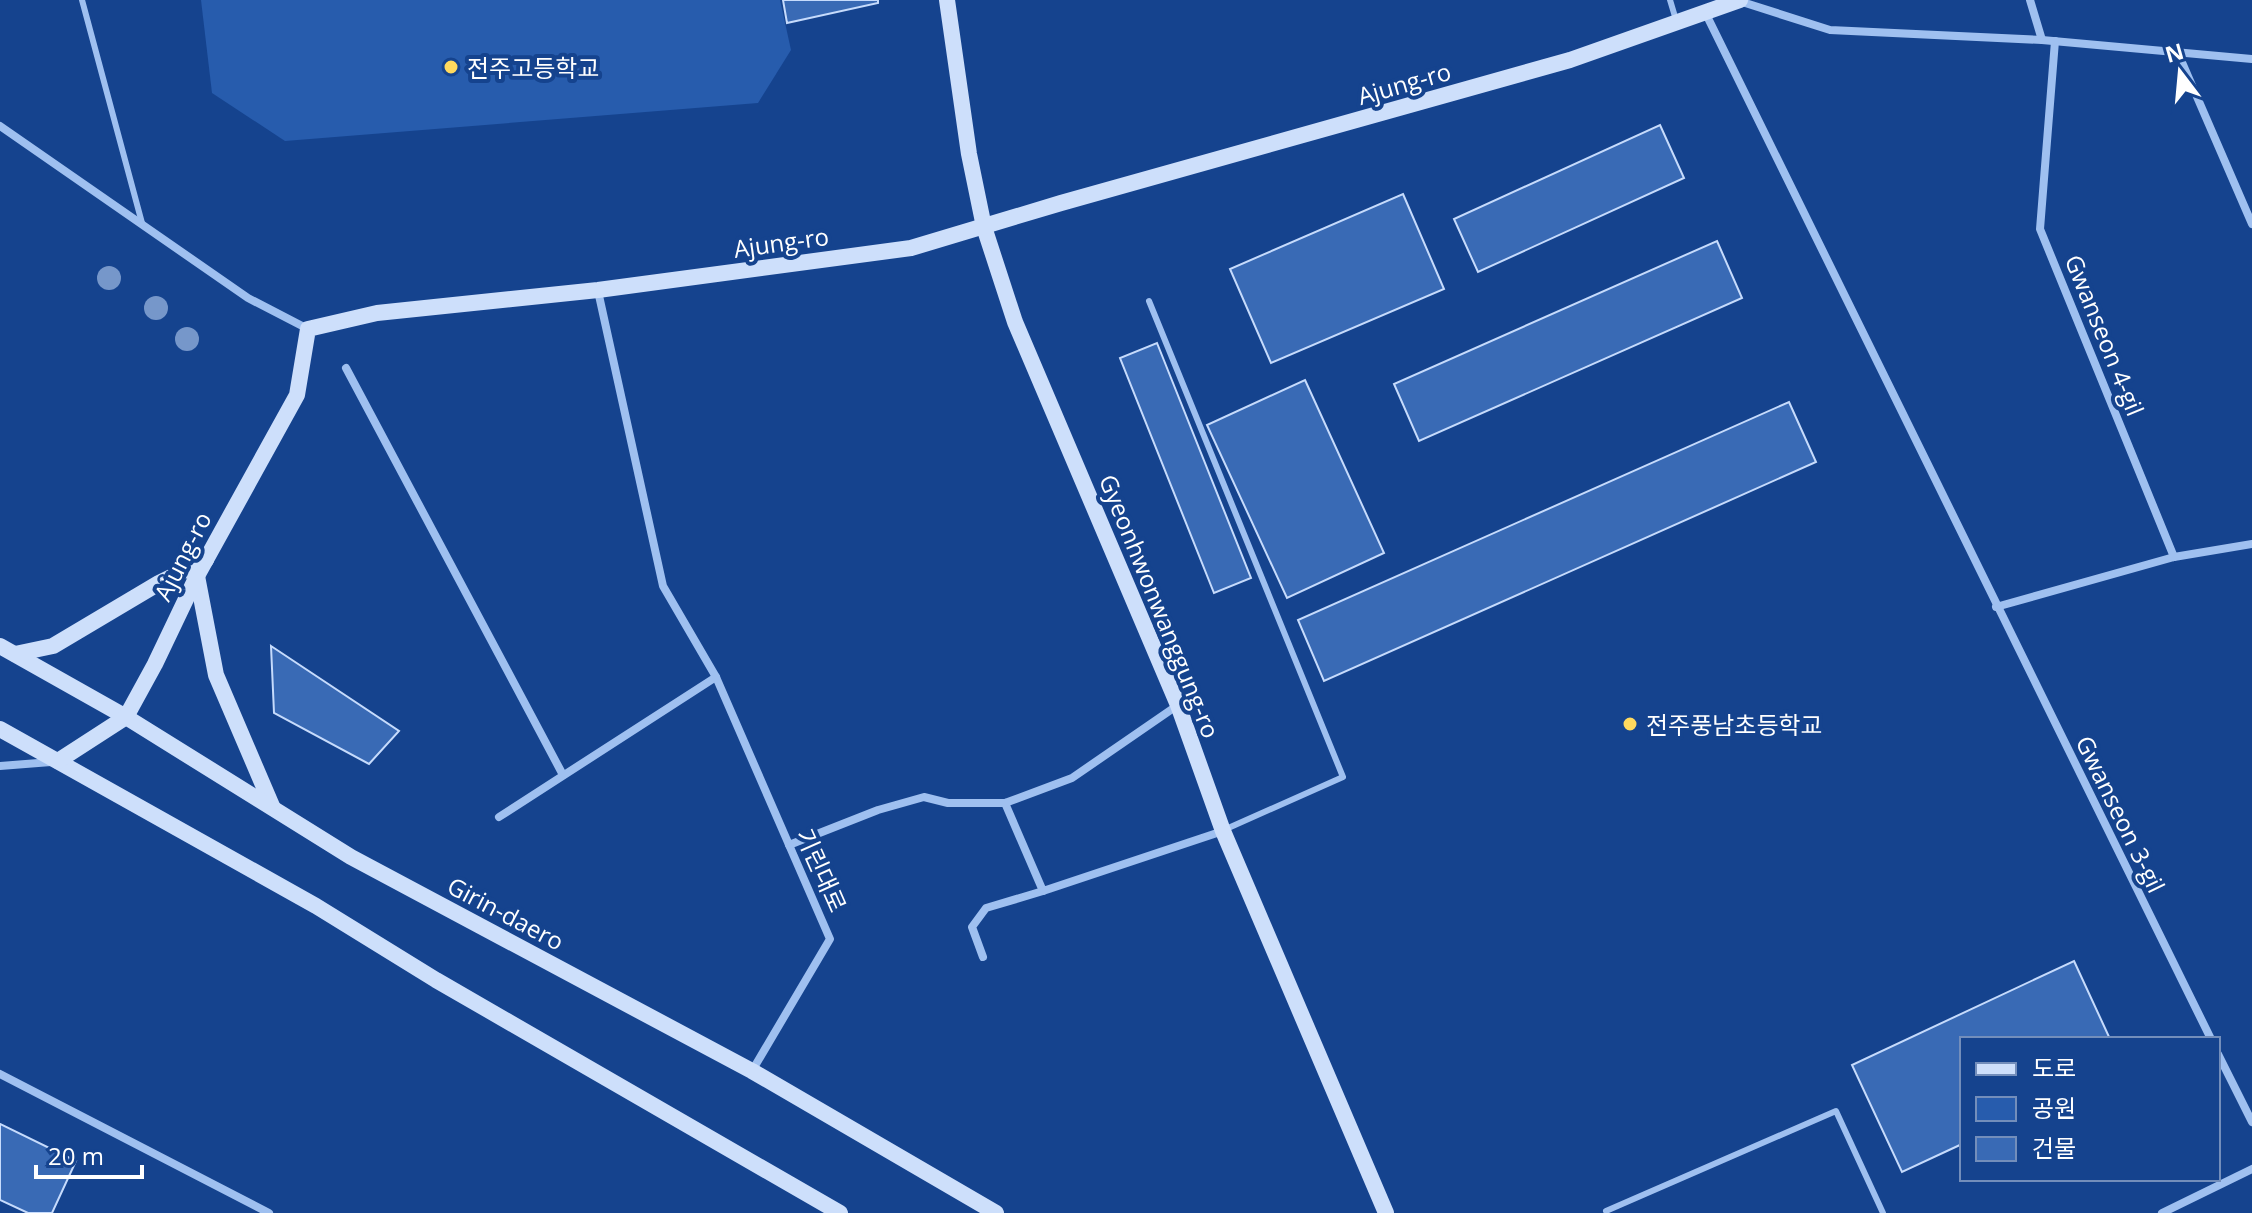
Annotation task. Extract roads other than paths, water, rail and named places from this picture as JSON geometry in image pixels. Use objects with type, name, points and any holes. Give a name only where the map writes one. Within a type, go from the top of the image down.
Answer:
[{"type":"street","name":"Gyeonhwonwanggung-ro","points":[[947,0],[969,154],[984,227],[1015,322],[1178,705],[1223,831],[1386,1213]]},
{"type":"street","points":[[1739,0],[1830,30],[2042,40],[2252,59]]},
{"type":"street","name":"Ajung-ro","points":[[58,761],[126,717],[197,576],[297,395],[308,329],[377,313],[598,290],[911,248],[1570,60],[1739,0]]},
{"type":"street","points":[[2030,0],[2042,40]]},
{"type":"street","name":"Gwanseon 3-gil","points":[[1705,12],[2210,1037]]},
{"type":"street","name":"Gwanseon 4-gil","points":[[2055,41],[2040,229],[2174,557]]},
{"type":"street","points":[[2178,53],[2252,224]]},
{"type":"street","points":[[0,126],[248,298],[308,329]]},
{"type":"street","name":"기린대로","points":[[598,290],[663,586],[716,677],[830,939],[752,1071]]},
{"type":"street","points":[[346,368],[563,775]]},
{"type":"street","points":[[1996,607],[2174,557],[2252,544]]},
{"type":"street","points":[[7,650],[53,646],[159,583],[206,560]]},
{"type":"street","points":[[197,576],[216,675],[272,806]]},
{"type":"street","name":"Girin-daero","points":[[7,650],[126,717],[351,857],[752,1071],[996,1213]]},
{"type":"street","points":[[499,817],[716,677]]},
{"type":"street","points":[[789,845],[878,810],[924,797],[948,803],[1005,803],[1072,778],[1178,705]]},
{"type":"street","points":[[0,729],[316,906],[436,980],[840,1213]]},
{"type":"street","points":[[0,766],[58,761]]},
{"type":"street","points":[[1005,803],[1043,891]]},
{"type":"street","points":[[983,957],[972,927],[986,908],[1223,831]]},
{"type":"street","points":[[2220,1058],[2252,1122]]},
{"type":"street","points":[[0,1074],[269,1213]]},
{"type":"street","points":[[2162,1213],[2252,1169]]},
{"type":"lane","points":[[82,0],[142,223]]},
{"type":"lane","points":[[1670,0],[1677,23]]},
{"type":"lane","points":[[1149,301],[1343,777],[1223,831]]},
{"type":"lane","points":[[1606,1211],[1836,1111],[1883,1213]]},
{"type":"place","name":"전주고등학교","points":[[451,67]]},
{"type":"place","name":"전주풍남초등학교","points":[[1630,724]]}]
